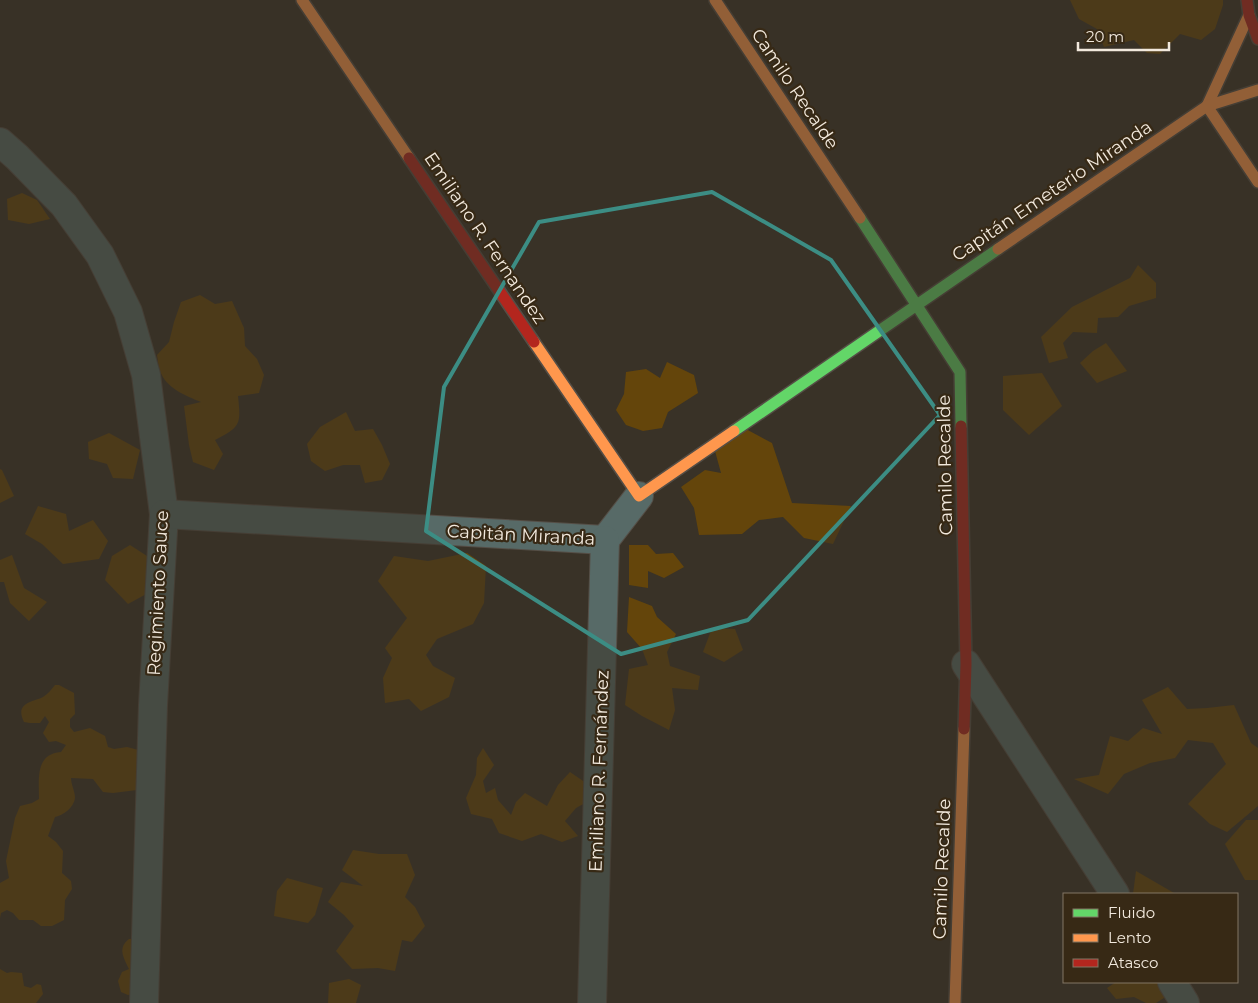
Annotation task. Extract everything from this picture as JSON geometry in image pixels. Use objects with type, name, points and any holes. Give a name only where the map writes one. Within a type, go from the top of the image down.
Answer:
[{"type":"main road","name":"Emiliano R. Fernandez","points":[[302,0],[639,496]]},
{"type":"main road","name":"Camilo Recalde","points":[[715,0],[960,372],[966,664],[955,1003]]},
{"type":"main road","points":[[1248,0],[1249,15],[1258,39]]},
{"type":"main road","points":[[1249,15],[1207,106],[1258,182]]},
{"type":"main road","name":"Capitán Emeterio Miranda","points":[[917,304],[1207,106],[1258,90]]},
{"type":"main road","name":"Capitán Miranda","points":[[639,496],[917,304]]},
{"type":"street","name":"Regimiento Sauce","points":[[0,142],[18,157],[64,205],[100,254],[128,312],[146,375],[164,514],[153,705],[144,1003]]},
{"type":"street","name":"Capitán Miranda","points":[[164,514],[605,540],[639,496]]},
{"type":"street","name":"Emiliano R. Fernández","points":[[592,1003],[605,540]]},
{"type":"street","points":[[966,664],[1114,893]]},
{"type":"street","points":[[1173,983],[1185,1003]]},
{"type":"highlighted area","points":[[712,192],[831,260],[940,415],[748,620],[621,654],[426,531],[444,387],[539,222]]},
{"type":"shaded area","points":[[1070,0],[1223,0],[1223,5],[1215,29],[1201,40],[1180,34],[1160,54],[1147,53],[1134,40],[1104,47],[1097,29],[1079,19]]},
{"type":"shaded area","points":[[22,193],[37,200],[50,219],[29,224],[8,220],[7,199]]},
{"type":"shaded area","points":[[1138,265],[1156,283],[1156,298],[1129,306],[1118,317],[1098,318],[1097,333],[1073,332],[1063,343],[1068,358],[1049,363],[1041,337],[1072,307],[1130,278]]},
{"type":"shaded area","points":[[200,295],[215,304],[232,301],[244,328],[245,346],[257,359],[264,375],[259,393],[238,396],[239,419],[237,424],[230,432],[215,440],[223,454],[214,470],[193,462],[189,445],[184,406],[201,402],[177,391],[167,382],[160,371],[157,355],[169,342],[181,302]]},
{"type":"shaded area","points":[[1106,343],[1127,371],[1097,383],[1080,363],[1093,351]]},
{"type":"shaded area","points":[[667,362],[694,375],[698,393],[668,412],[662,428],[643,431],[626,425],[616,410],[624,394],[626,372],[646,369],[660,378]]},
{"type":"shaded area","points":[[1042,373],[1062,406],[1029,435],[1003,410],[1003,376]]},
{"type":"shaded area","points":[[346,412],[355,431],[373,429],[382,445],[390,464],[382,480],[365,483],[360,465],[343,465],[325,471],[311,461],[307,444],[320,427]]},
{"type":"shaded area","points":[[744,428],[772,443],[792,503],[851,506],[833,544],[804,538],[783,517],[759,520],[742,534],[699,535],[694,508],[681,487],[705,470],[721,473],[715,451]]},
{"type":"shaded area","points":[[109,433],[140,450],[133,479],[113,478],[107,464],[89,459],[88,442]]},
{"type":"shaded area","points":[[0,469],[14,496],[0,503]]},
{"type":"shaded area","points":[[38,506],[66,514],[69,531],[93,520],[108,541],[99,559],[63,564],[42,544],[25,534]]},
{"type":"shaded area","points":[[130,545],[147,556],[150,592],[128,604],[105,580],[112,556]]},
{"type":"shaded area","points":[[629,545],[648,545],[656,554],[673,553],[684,567],[664,578],[648,571],[648,588],[629,585]]},
{"type":"shaded area","points":[[467,553],[486,566],[484,603],[473,624],[437,639],[426,655],[433,666],[455,678],[449,697],[421,711],[409,699],[385,703],[383,678],[392,658],[385,648],[407,618],[378,581],[394,556],[428,561]]},
{"type":"shaded area","points":[[12,555],[24,588],[47,602],[29,621],[10,603],[4,582],[0,582],[0,560]]},
{"type":"shaded area","points":[[629,597],[652,606],[657,617],[676,634],[667,652],[670,666],[700,676],[698,690],[672,688],[675,710],[669,730],[625,705],[629,669],[648,665],[642,649],[627,632]]},
{"type":"shaded area","points":[[712,628],[735,629],[743,650],[724,662],[703,652]]},
{"type":"shaded area","points":[[55,685],[59,685],[74,693],[75,714],[70,719],[70,727],[74,732],[90,728],[105,736],[108,747],[114,749],[127,747],[146,752],[137,790],[113,793],[103,792],[93,779],[71,778],[75,795],[73,804],[68,810],[55,817],[48,836],[63,851],[62,873],[71,881],[72,889],[65,900],[64,920],[52,926],[41,926],[33,920],[19,920],[13,913],[7,910],[1,913],[0,918],[0,883],[9,878],[6,861],[15,818],[20,806],[39,799],[39,776],[43,762],[47,757],[61,752],[66,745],[56,741],[49,742],[43,733],[49,722],[45,716],[40,723],[24,722],[21,710],[26,704],[45,696]]},
{"type":"shaded area","points":[[1168,687],[1187,709],[1234,705],[1251,743],[1258,748],[1258,806],[1227,832],[1210,824],[1188,804],[1226,764],[1213,743],[1188,740],[1175,758],[1150,763],[1124,774],[1108,794],[1074,779],[1099,775],[1110,736],[1128,741],[1143,728],[1162,734],[1142,700]]},
{"type":"shaded area","points":[[483,748],[494,765],[483,781],[486,793],[495,788],[498,800],[511,815],[516,802],[525,793],[547,806],[558,785],[570,772],[589,785],[587,802],[576,808],[565,821],[578,836],[562,842],[541,834],[522,841],[499,833],[492,819],[471,814],[466,798],[476,775],[477,758]]},
{"type":"shaded area","points":[[1246,820],[1258,820],[1258,880],[1245,880],[1225,844]]},
{"type":"shaded area","points":[[353,850],[379,854],[407,854],[415,875],[405,897],[415,907],[425,926],[412,942],[402,940],[395,971],[378,968],[352,969],[336,951],[354,926],[328,902],[341,882],[363,886],[342,870]]},
{"type":"shaded area","points":[[1136,871],[1174,893],[1133,893]]},
{"type":"shaded area","points":[[287,878],[323,888],[315,915],[308,923],[274,916],[277,891]]},
{"type":"shaded area","points":[[132,939],[136,993],[128,995],[121,992],[118,981],[122,972],[129,969],[122,950],[125,942]]},
{"type":"shaded area","points":[[0,969],[7,973],[22,973],[24,986],[31,988],[37,984],[41,985],[43,994],[36,1003],[0,1003]]},
{"type":"shaded area","points":[[349,979],[361,985],[356,1003],[328,1003],[329,983]]},
{"type":"shaded area","points":[[1114,983],[1161,983],[1167,996],[1156,1003],[1146,1003],[1134,997],[1116,999],[1107,988]]},
{"type":"traffic: fast","points":[[860,218],[960,372],[961,426]]},
{"type":"traffic: fast","points":[[734,431],[998,249]]},
{"type":"traffic: slow","points":[[302,0],[409,158]]},
{"type":"traffic: slow","points":[[715,0],[860,218]]},
{"type":"traffic: slow","points":[[1207,106],[1249,15]]},
{"type":"traffic: slow","points":[[998,249],[1207,106],[1258,90]]},
{"type":"traffic: slow","points":[[1207,106],[1258,182]]},
{"type":"traffic: slow","points":[[534,342],[639,496],[734,431]]},
{"type":"traffic: slow","points":[[955,1003],[964,729]]},
{"type":"traffic: jam","points":[[1247,0],[1249,15],[1258,39]]},
{"type":"traffic: jam","points":[[409,158],[534,342]]},
{"type":"traffic: jam","points":[[961,426],[966,664],[964,729]]}]
